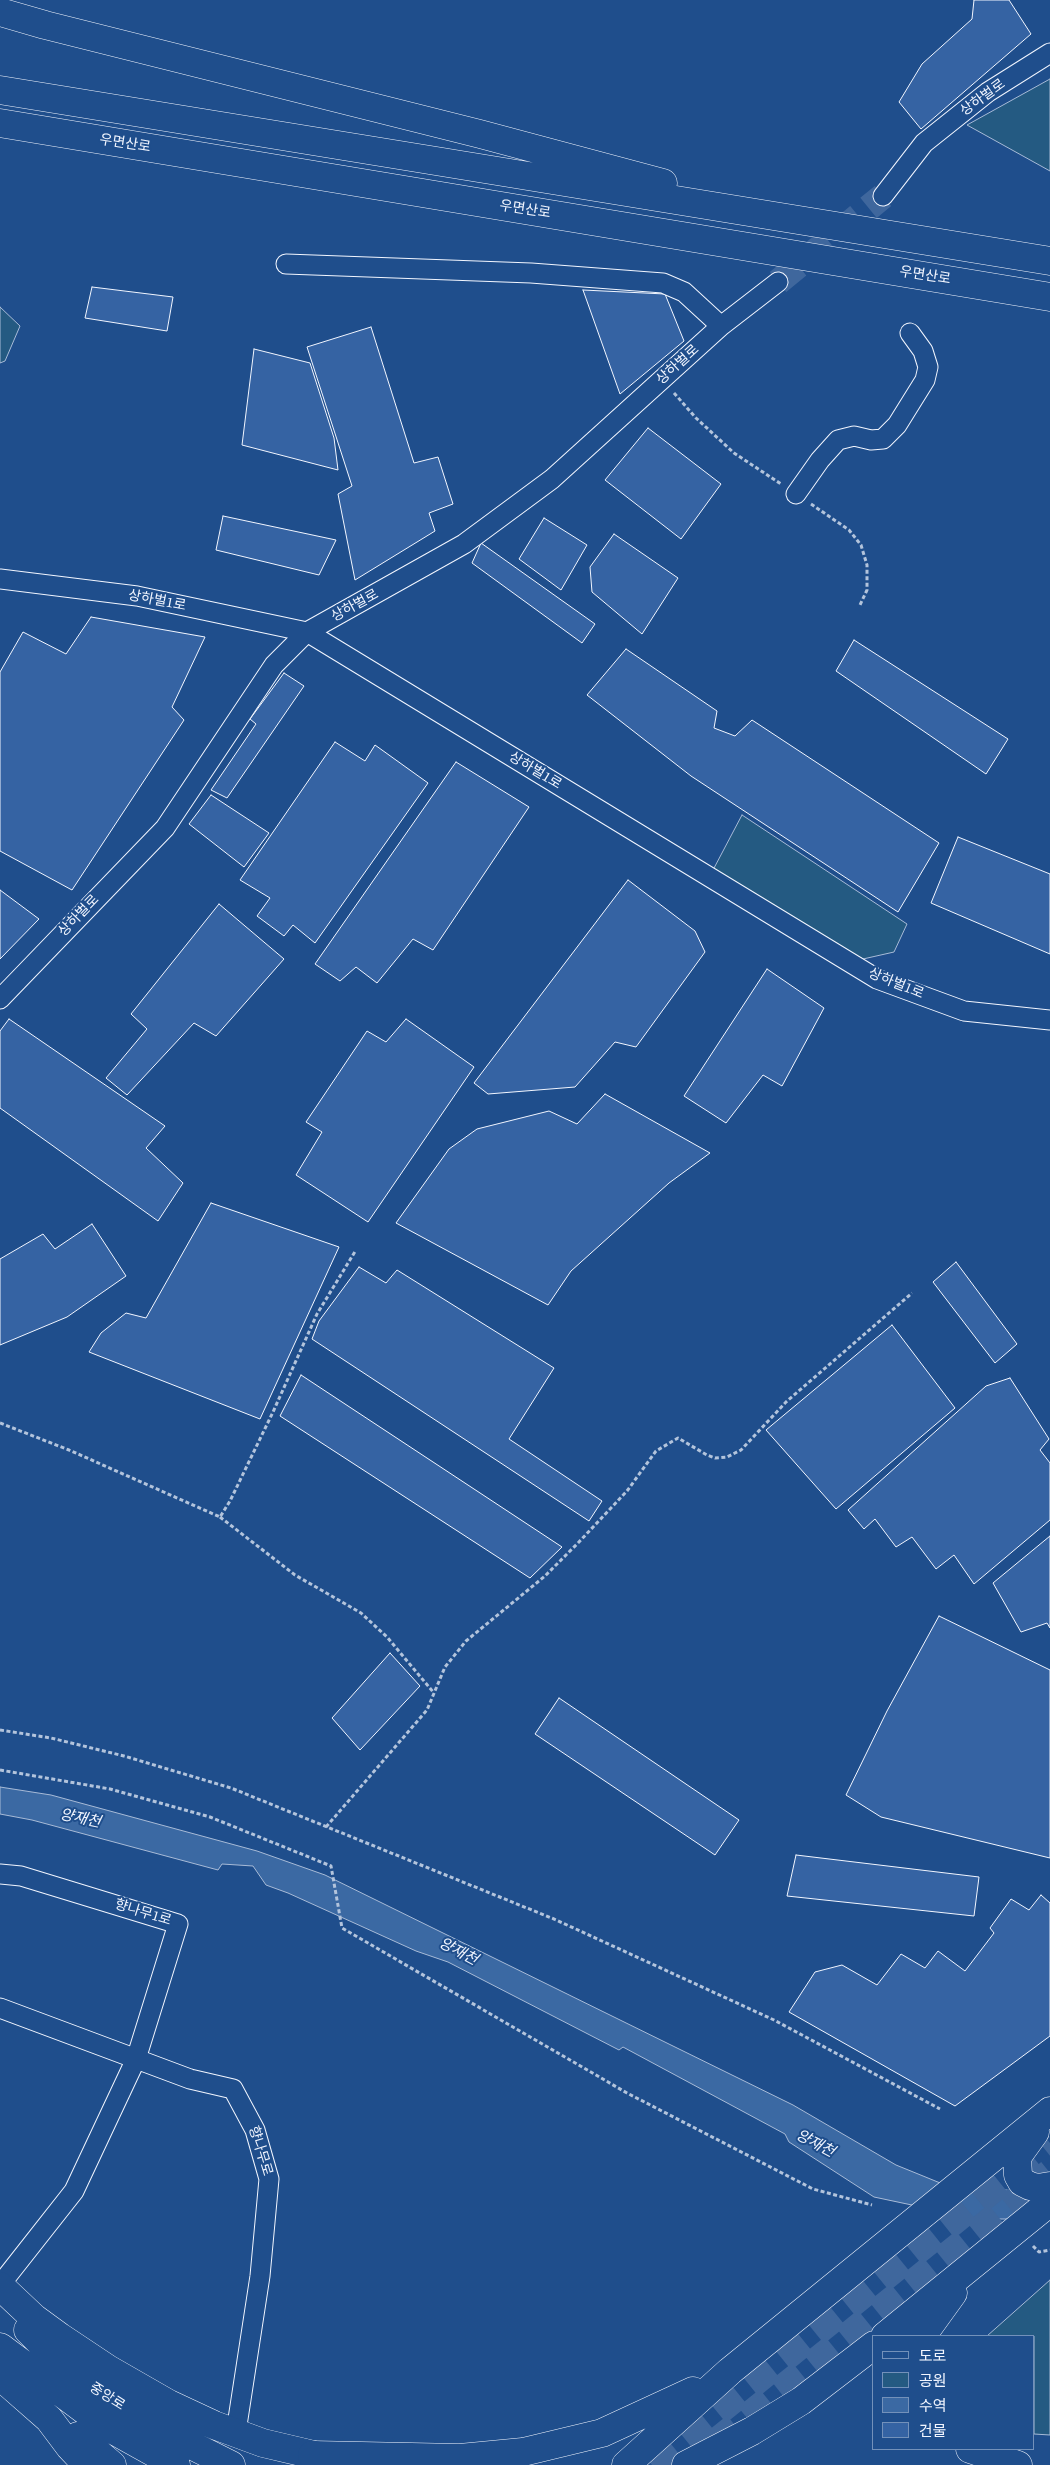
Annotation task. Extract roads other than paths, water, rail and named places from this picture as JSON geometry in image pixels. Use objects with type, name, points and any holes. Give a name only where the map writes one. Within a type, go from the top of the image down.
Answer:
[{"type":"main road","points":[[0,12],[45,25],[480,134],[816,224]]},
{"type":"main road","points":[[0,90],[1050,261]]},
{"type":"main road","name":"우면산로","points":[[0,123],[1050,297]]},
{"type":"main road","points":[[1050,2113],[1018,2154],[1016,2164],[1018,2175],[1024,2183],[1038,2188],[1050,2186]]},
{"type":"main road","points":[[626,2465],[730,2371],[1050,2113]]},
{"type":"main road","points":[[886,2335],[1050,2202]]},
{"type":"main road","points":[[923,2335],[968,2270]]},
{"type":"main road","points":[[0,2286],[34,2318],[108,2369],[169,2404],[214,2425],[263,2443],[347,2464]]},
{"type":"main road","name":"중앙로","points":[[0,2303],[75,2377],[162,2430],[231,2465]]},
{"type":"main road","name":"중앙로","points":[[0,2347],[106,2426],[176,2465]]},
{"type":"main road","points":[[686,2465],[752,2431],[801,2401],[872,2347]]},
{"type":"main road","points":[[312,2455],[460,2458],[514,2454],[602,2433],[644,2416],[730,2371]]},
{"type":"main road","points":[[0,2376],[49,2419],[78,2435],[112,2465]]},
{"type":"main road","points":[[49,2419],[70,2448],[87,2465]]},
{"type":"main road","points":[[973,2450],[1018,2465]]},
{"type":"street","name":"상하벌로","points":[[883,196],[924,143],[988,92],[1050,53]]},
{"type":"street","points":[[286,264],[531,273],[663,283],[684,292],[721,326]]},
{"type":"street","name":"상하벌로","points":[[0,999],[165,828],[274,665],[307,632],[464,544],[552,479],[721,326],[778,282]]},
{"type":"street","points":[[796,494],[820,460],[838,440],[854,436],[871,440],[883,439],[897,425],[925,380],[928,367],[923,351],[910,333]]},
{"type":"street","name":"상하벌1로","points":[[0,579],[137,596],[307,632],[877,979],[964,1010],[1050,1020]]},
{"type":"street","name":"향나무1로","points":[[0,1874],[21,1876],[178,1924],[136,2059]]},
{"type":"street","name":"향나무로","points":[[0,2008],[190,2079],[233,2090],[255,2130],[269,2179],[260,2276],[236,2432]]},
{"type":"street","points":[[0,2286],[74,2191],[136,2059]]},
{"type":"water","name":"양재천","points":[[0,1787],[51,1795],[257,1851],[325,1875],[793,2105],[896,2165],[955,2189],[1050,2191],[1050,2219],[978,2219],[874,2197],[789,2142],[785,2134],[623,2047],[619,2050],[448,1962],[416,1951],[288,1893],[266,1885],[253,1866],[222,1864],[218,1870],[32,1820],[0,1814]]},
{"type":"tunnel","points":[[778,282],[883,196]]},
{"type":"tunnel","points":[[652,2465],[1050,2143]]},
{"type":"tunnel","points":[[714,2444],[1050,2173]]}]
